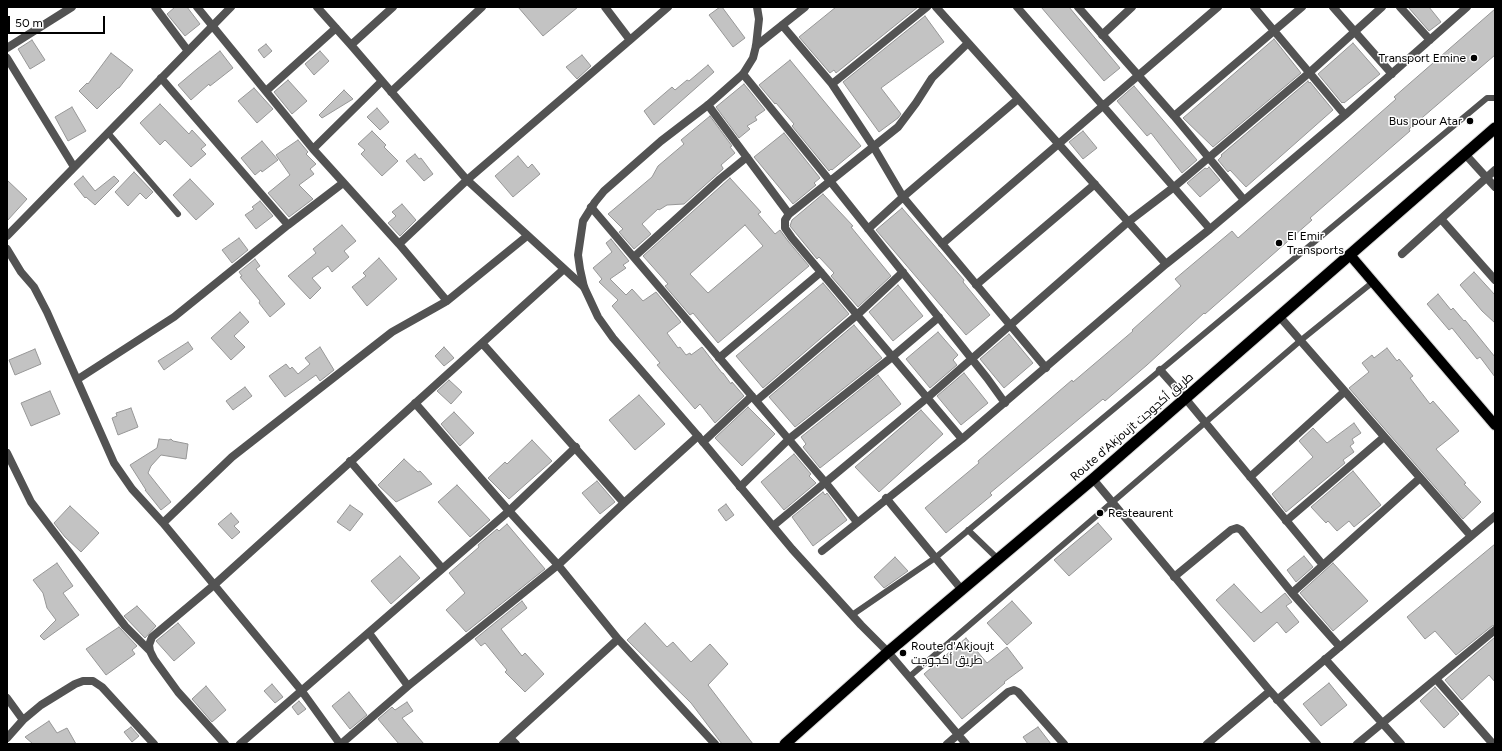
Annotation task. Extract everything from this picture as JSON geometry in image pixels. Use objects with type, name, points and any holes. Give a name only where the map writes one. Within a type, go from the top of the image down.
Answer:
[{"type":"highway","name":"Route d'Akjoujt طريق أكجوجت","points":[[785,744],[888,652],[1093,479],[1495,128]]},
{"type":"main road","points":[[1350,255],[1495,425]]},
{"type":"street","points":[[7,48],[72,7]]},
{"type":"street","points":[[155,7],[188,51]]},
{"type":"street","points":[[196,7],[313,149],[399,244],[447,301]]},
{"type":"street","points":[[7,236],[231,7]]},
{"type":"street","points":[[317,7],[467,180],[584,287]]},
{"type":"street","points":[[351,45],[393,7]]},
{"type":"street","points":[[391,92],[482,7]]},
{"type":"street","points":[[605,7],[630,40]]},
{"type":"street","points":[[399,244],[467,180],[668,7]]},
{"type":"street","points":[[757,7],[760,19],[756,46],[753,58],[743,74],[604,191],[591,207],[583,221],[578,255],[584,287],[598,317],[613,338],[701,439],[773,526],[852,615],[888,652],[966,744]]},
{"type":"street","points":[[756,46],[805,7]]},
{"type":"street","points":[[832,84],[927,7]]},
{"type":"street","points":[[936,7],[1166,264]]},
{"type":"street","points":[[1017,7],[1210,229]]},
{"type":"street","points":[[1078,7],[1174,116],[1244,200]]},
{"type":"street","points":[[1102,35],[1132,7]]},
{"type":"street","points":[[942,244],[1218,7]]},
{"type":"street","points":[[1254,7],[1345,115]]},
{"type":"street","points":[[1174,116],[1302,7]]},
{"type":"street","points":[[1333,7],[1392,74]]},
{"type":"street","points":[[773,526],[927,398],[1128,222],[1174,187],[1309,73],[1382,7]]},
{"type":"street","points":[[1400,7],[1430,40]]},
{"type":"street","points":[[822,551],[1005,403],[1166,264],[1210,229],[1345,115],[1467,7]]},
{"type":"street","points":[[782,26],[832,84],[873,146],[903,197],[1046,368]]},
{"type":"street","points":[[266,91],[336,28]]},
{"type":"street","points":[[962,439],[785,228],[785,220],[790,214],[830,181],[898,127],[932,78],[968,43]]},
{"type":"street","points":[[7,58],[74,167]]},
{"type":"street","points":[[743,74],[939,317],[1005,403]]},
{"type":"street","points":[[161,78],[288,225]]},
{"type":"street","points":[[313,149],[382,82]]},
{"type":"street","points":[[868,229],[903,197],[1018,99]]},
{"type":"street","points":[[708,105],[790,214]]},
{"type":"street","points":[[1465,154],[1495,187]]},
{"type":"street","points":[[634,257],[720,179],[747,157]]},
{"type":"street","points":[[1402,254],[1495,170]]},
{"type":"street","points":[[78,379],[174,317],[288,225],[343,183]]},
{"type":"street","points":[[976,285],[1095,184]]},
{"type":"street","points":[[591,207],[825,482],[857,522]]},
{"type":"street","points":[[1441,219],[1495,280]]},
{"type":"street","points":[[163,523],[232,457],[392,332],[447,301],[527,236]]},
{"type":"street","points":[[7,249],[37,294],[47,312],[114,463],[132,489],[163,523],[301,690],[341,744],[408,686],[558,565],[624,502],[857,315],[903,272]]},
{"type":"street","points":[[150,651],[149,645],[152,637],[214,585],[564,269]]},
{"type":"street","points":[[719,358],[821,272]]},
{"type":"street","points":[[1279,316],[1471,536]]},
{"type":"street","points":[[740,487],[789,440],[939,317]]},
{"type":"street","points":[[482,343],[624,502]]},
{"type":"street","points":[[1160,370],[1186,398],[1323,565]]},
{"type":"street","points":[[1250,477],[1344,392]]},
{"type":"street","points":[[415,403],[558,565],[618,639],[715,744]]},
{"type":"street","points":[[1286,521],[1384,437]]},
{"type":"street","points":[[240,744],[509,511],[576,447]]},
{"type":"street","points":[[7,453],[30,502],[125,626],[150,651],[178,692],[225,744]]},
{"type":"street","points":[[350,461],[442,568]]},
{"type":"street","points":[[1292,592],[1420,478]]},
{"type":"street","points":[[1093,479],[1277,700],[1317,744]]},
{"type":"street","points":[[886,498],[934,558],[962,590]]},
{"type":"street","points":[[1277,700],[1495,516]]},
{"type":"street","points":[[1174,577],[1231,530],[1237,528],[1241,530],[1340,647]]},
{"type":"street","points":[[1358,744],[1495,630]]},
{"type":"street","points":[[369,633],[408,686]]},
{"type":"street","points":[[503,744],[513,741],[618,639]]},
{"type":"street","points":[[1325,659],[1401,744]]},
{"type":"street","points":[[1436,679],[1493,744]]},
{"type":"street","points":[[7,738],[23,720],[41,705],[83,680],[93,681],[102,687],[154,744]]},
{"type":"street","points":[[947,744],[1008,692],[1014,690],[1018,692],[1064,744]]},
{"type":"street","points":[[1207,744],[1270,691]]},
{"type":"street","points":[[7,698],[23,720]]},
{"type":"lane","points":[[852,615],[934,558],[1487,98],[1495,98]]},
{"type":"lane","points":[[108,133],[178,214]]},
{"type":"lane","points":[[910,678],[1300,341],[1373,282]]},
{"type":"lane","points":[[968,530],[998,559]]},
{"type":"building","points":[[175,7],[187,7],[200,24],[185,36],[167,14]]},
{"type":"building","points":[[518,7],[578,7],[543,36]]},
{"type":"building","points":[[722,7],[745,38],[733,47],[709,15]]},
{"type":"building","points":[[836,7],[918,7],[836,73],[834,70],[830,73],[799,37]]},
{"type":"building","points":[[1041,7],[1069,7],[1120,68],[1104,81]]},
{"type":"building","points":[[1408,7],[1429,7],[1441,22],[1429,31]]},
{"type":"building","points":[[1495,9],[1495,55],[1409,129],[1410,131],[1310,218],[1312,220],[1205,314],[1204,313],[1147,365],[1105,401],[1103,399],[990,493],[992,495],[946,533],[925,508],[979,463],[978,461],[1072,380],[1073,382],[1133,331],[1132,330],[1181,286],[1175,279],[1232,231],[1238,238],[1396,99],[1394,97]]},
{"type":"building","points":[[925,16],[944,42],[881,88],[901,114],[879,132],[843,82]]},
{"type":"building","points":[[1274,39],[1301,73],[1213,147],[1183,118]]},
{"type":"building","points":[[32,40],[45,60],[30,69],[18,49]]},
{"type":"building","points":[[1353,43],[1380,74],[1344,103],[1342,103],[1318,74]]},
{"type":"building","points":[[266,44],[272,51],[264,58],[258,50]]},
{"type":"building","points":[[220,51],[233,68],[210,86],[209,84],[191,100],[178,85]]},
{"type":"building","points":[[320,51],[329,61],[314,75],[305,64]]},
{"type":"building","points":[[111,53],[133,70],[119,88],[97,109],[79,91],[87,83],[88,84]]},
{"type":"building","points":[[582,55],[591,66],[577,79],[566,67]]},
{"type":"building","points":[[790,60],[861,146],[832,170],[831,169],[829,171],[792,126],[794,124],[759,85]]},
{"type":"building","points":[[708,65],[714,72],[654,125],[644,111],[672,87],[675,90],[687,80],[689,81]]},
{"type":"building","points":[[288,80],[307,101],[292,114],[274,92]]},
{"type":"building","points":[[1308,81],[1333,110],[1246,187],[1230,170],[1228,172],[1218,160],[1222,156],[1221,155]]},
{"type":"building","points":[[744,84],[765,110],[755,117],[757,120],[747,126],[750,129],[739,138],[716,107]]},
{"type":"building","points":[[1134,86],[1197,160],[1182,173],[1151,133],[1147,136],[1117,101]]},
{"type":"building","points":[[254,88],[273,109],[257,123],[238,101]]},
{"type":"building","points":[[344,90],[353,99],[322,118],[319,115]]},
{"type":"building","points":[[160,104],[189,134],[192,130],[206,145],[201,149],[206,154],[191,167],[165,140],[160,145],[140,123]]},
{"type":"building","points":[[72,107],[86,131],[68,141],[55,117]]},
{"type":"building","points":[[377,108],[389,122],[380,130],[367,117]]},
{"type":"building","points":[[710,116],[732,146],[730,147],[735,153],[721,165],[723,169],[684,204],[667,205],[659,210],[658,209],[642,224],[651,234],[634,249],[619,232],[623,229],[608,214],[652,177],[658,166],[684,144],[681,140]]},
{"type":"building","points":[[372,131],[386,145],[384,147],[398,161],[382,176],[361,154],[365,150],[358,144]]},
{"type":"building","points":[[1083,131],[1097,148],[1083,159],[1069,142]]},
{"type":"building","points":[[784,133],[820,178],[814,183],[816,185],[793,204],[754,157]]},
{"type":"building","points":[[298,140],[308,152],[306,154],[316,164],[310,169],[314,174],[299,185],[313,199],[289,217],[268,193],[290,175],[276,155]]},
{"type":"building","points":[[262,141],[278,160],[262,172],[261,170],[255,175],[241,158]]},
{"type":"building","points":[[415,154],[419,159],[421,158],[433,174],[424,181],[406,161]]},
{"type":"building","points":[[518,156],[528,168],[532,164],[540,174],[513,197],[495,176]]},
{"type":"building","points":[[1209,167],[1220,180],[1200,197],[1187,183],[1205,168],[1207,169]]},
{"type":"building","points":[[134,172],[153,192],[146,199],[140,193],[128,206],[115,192]]},
{"type":"building","points":[[83,176],[95,191],[114,176],[119,181],[95,205],[86,197],[85,198],[74,184]]},
{"type":"building","points":[[730,178],[761,212],[758,214],[775,234],[780,230],[809,266],[718,343],[693,313],[690,315],[665,286],[668,284],[643,256]],"holes":[[[745,225],[763,246],[708,293],[690,274]]]},
{"type":"building","points":[[190,179],[214,204],[196,220],[173,195]]},
{"type":"building","points":[[7,180],[27,199],[7,221]]},
{"type":"building","points":[[823,194],[853,226],[851,227],[891,276],[858,307],[831,276],[834,273],[819,257],[817,259],[790,226],[792,220]]},
{"type":"building","points":[[260,201],[273,216],[256,229],[245,215],[254,209],[252,207]]},
{"type":"building","points":[[402,204],[416,220],[400,236],[388,223],[396,216],[392,212]]},
{"type":"building","points":[[902,208],[964,280],[963,282],[990,315],[966,335],[876,230]]},
{"type":"building","points":[[342,225],[356,241],[344,251],[349,257],[332,272],[328,266],[312,278],[321,288],[310,299],[288,276],[316,253],[313,249]]},
{"type":"building","points":[[239,238],[248,250],[232,263],[222,250]]},
{"type":"building","points":[[611,239],[629,261],[623,265],[626,268],[610,279],[626,295],[632,289],[643,301],[656,292],[681,322],[667,333],[678,348],[680,347],[686,355],[690,353],[691,355],[702,347],[731,384],[732,382],[744,396],[715,423],[700,404],[695,409],[657,365],[660,363],[612,306],[618,300],[599,282],[602,279],[593,268],[612,252],[606,243]]},
{"type":"building","points":[[379,258],[397,279],[367,306],[352,287],[366,276],[363,273]]},
{"type":"building","points":[[255,259],[260,266],[256,269],[285,304],[270,317],[259,303],[260,301],[240,277],[242,276],[239,272]]},
{"type":"building","points":[[1474,272],[1495,295],[1495,323],[1482,311],[1460,285]]},
{"type":"building","points":[[823,283],[849,314],[763,388],[736,356]]},
{"type":"building","points":[[898,285],[923,316],[893,341],[869,312]]},
{"type":"building","points":[[1438,294],[1451,310],[1453,308],[1464,321],[1465,320],[1495,357],[1495,377],[1480,357],[1477,359],[1452,328],[1449,330],[1427,304]]},
{"type":"building","points":[[240,312],[249,322],[234,336],[245,347],[231,360],[211,338]]},
{"type":"building","points":[[854,325],[882,358],[795,427],[769,397]]},
{"type":"building","points":[[938,332],[958,355],[953,360],[957,365],[930,388],[906,359]]},
{"type":"building","points":[[1009,334],[1033,363],[1004,388],[980,359]]},
{"type":"building","points":[[188,342],[193,349],[164,370],[158,361]]},
{"type":"building","points":[[320,347],[334,370],[320,381],[316,375],[285,397],[269,376],[286,364],[290,369],[292,367],[298,374],[310,364],[305,358]]},
{"type":"building","points":[[444,347],[454,358],[444,366],[435,356]]},
{"type":"building","points":[[1387,348],[1397,361],[1399,359],[1413,376],[1410,378],[1430,404],[1433,401],[1459,431],[1436,449],[1466,483],[1464,484],[1481,502],[1463,519],[1349,388],[1369,372],[1362,363],[1372,355],[1374,358]]},
{"type":"building","points":[[35,349],[41,364],[15,375],[9,360]]},
{"type":"building","points":[[964,373],[988,403],[961,425],[937,396]]},
{"type":"building","points":[[878,375],[901,404],[820,468],[803,447],[806,444],[801,437]]},
{"type":"building","points":[[449,380],[462,392],[451,404],[437,391]]},
{"type":"building","points":[[245,387],[252,396],[233,410],[226,401]]},
{"type":"building","points":[[50,391],[60,414],[31,426],[21,403]]},
{"type":"building","points":[[639,395],[665,424],[635,450],[609,420]]},
{"type":"building","points":[[748,407],[775,434],[742,466],[715,438]]},
{"type":"building","points":[[131,408],[138,427],[118,435],[112,418],[117,416],[116,413]]},
{"type":"building","points":[[921,410],[943,434],[879,492],[855,467]]},
{"type":"building","points":[[454,412],[474,433],[460,446],[441,424]]},
{"type":"building","points":[[1354,423],[1361,433],[1352,439],[1354,443],[1350,446],[1354,452],[1343,460],[1345,463],[1286,512],[1272,494],[1313,457],[1299,441],[1313,428],[1327,443]]},
{"type":"building","points":[[159,439],[171,439],[173,441],[188,444],[186,459],[161,455],[151,466],[148,473],[171,502],[161,510],[145,490],[130,465],[157,448]]},
{"type":"building","points":[[532,440],[552,461],[509,499],[488,478],[505,462],[507,464]]},
{"type":"building","points":[[794,454],[811,474],[809,476],[816,483],[784,510],[761,482]]},
{"type":"building","points":[[404,459],[418,472],[420,471],[432,484],[396,502],[378,485]]},
{"type":"building","points":[[1353,471],[1381,505],[1354,527],[1349,521],[1337,531],[1328,521],[1326,523],[1311,507]]},
{"type":"building","points":[[597,481],[615,502],[600,514],[582,493]]},
{"type":"building","points":[[457,485],[490,520],[470,537],[438,502]]},
{"type":"building","points":[[823,492],[825,495],[827,493],[847,520],[813,546],[792,517]]},
{"type":"building","points":[[726,504],[734,515],[726,521],[718,510]]},
{"type":"building","points":[[350,505],[363,514],[350,531],[337,522]]},
{"type":"building","points":[[70,506],[99,533],[81,552],[65,537],[54,523]]},
{"type":"building","points":[[231,513],[239,522],[234,526],[240,532],[232,539],[218,524]]},
{"type":"building","points":[[1098,523],[1112,539],[1069,576],[1054,560]]},
{"type":"building","points":[[507,524],[545,569],[466,632],[446,610],[465,593],[449,573],[479,547],[478,545],[497,529],[499,531]]},
{"type":"building","points":[[1495,544],[1495,625],[1456,655],[1435,631],[1425,639],[1407,617]]},
{"type":"building","points":[[400,556],[420,578],[391,604],[371,581]]},
{"type":"building","points":[[1304,556],[1313,567],[1296,582],[1287,570]]},
{"type":"building","points":[[895,557],[908,571],[884,588],[874,577]]},
{"type":"building","points":[[57,563],[73,586],[63,593],[79,615],[44,640],[40,636],[56,620],[47,608],[43,593],[33,580]]},
{"type":"building","points":[[1333,563],[1368,601],[1333,631],[1300,593]]},
{"type":"building","points":[[1234,584],[1261,613],[1285,593],[1292,602],[1286,606],[1299,622],[1286,633],[1277,622],[1254,642],[1216,600]]},
{"type":"building","points":[[522,601],[527,608],[501,629],[522,656],[525,653],[544,674],[525,692],[505,672],[507,670],[485,643],[481,646],[475,639]]},
{"type":"building","points":[[1012,601],[1032,623],[1007,645],[987,623]]},
{"type":"building","points":[[137,606],[156,626],[145,638],[124,616]]},
{"type":"building","points":[[178,623],[195,643],[174,661],[156,641]]},
{"type":"building","points":[[645,623],[667,647],[673,642],[691,662],[710,644],[728,664],[708,685],[753,744],[722,744],[691,703],[627,640]]},
{"type":"building","points":[[119,627],[137,646],[132,650],[135,654],[106,675],[86,649]]},
{"type":"building","points":[[1495,637],[1495,682],[1489,675],[1462,700],[1445,680]]},
{"type":"building","points":[[966,638],[987,663],[1007,647],[1023,668],[1004,682],[1005,683],[962,719],[924,674]]},
{"type":"building","points":[[1329,683],[1347,705],[1321,726],[1303,704]]},
{"type":"building","points":[[272,684],[283,697],[275,703],[264,691]]},
{"type":"building","points":[[206,686],[226,710],[212,722],[192,699]]},
{"type":"building","points":[[1435,687],[1459,714],[1444,728],[1420,701]]},
{"type":"building","points":[[349,692],[367,715],[350,729],[332,706]]},
{"type":"building","points":[[299,701],[306,709],[298,715],[292,707]]},
{"type":"building","points":[[407,702],[413,711],[402,718],[424,744],[399,744],[378,719],[392,707],[395,710]]},
{"type":"building","points":[[49,721],[57,733],[67,728],[76,744],[33,744],[25,737]]},
{"type":"building","points":[[131,727],[139,736],[132,742],[124,732]]},
{"type":"building","points":[[1038,727],[1051,744],[1028,744],[1023,737]]},
{"type":"place","name":"Transport Emine","points":[[1474,58]]},
{"type":"place","name":"Bus pour Atar","points":[[1470,121]]},
{"type":"place","name":"El Emir Transports","points":[[1279,243]]},
{"type":"place","name":"Resteaurent","points":[[1100,513]]},
{"type":"place","name":"Route d'Akjoujt طريق أكجوجت","points":[[903,653]]}]
